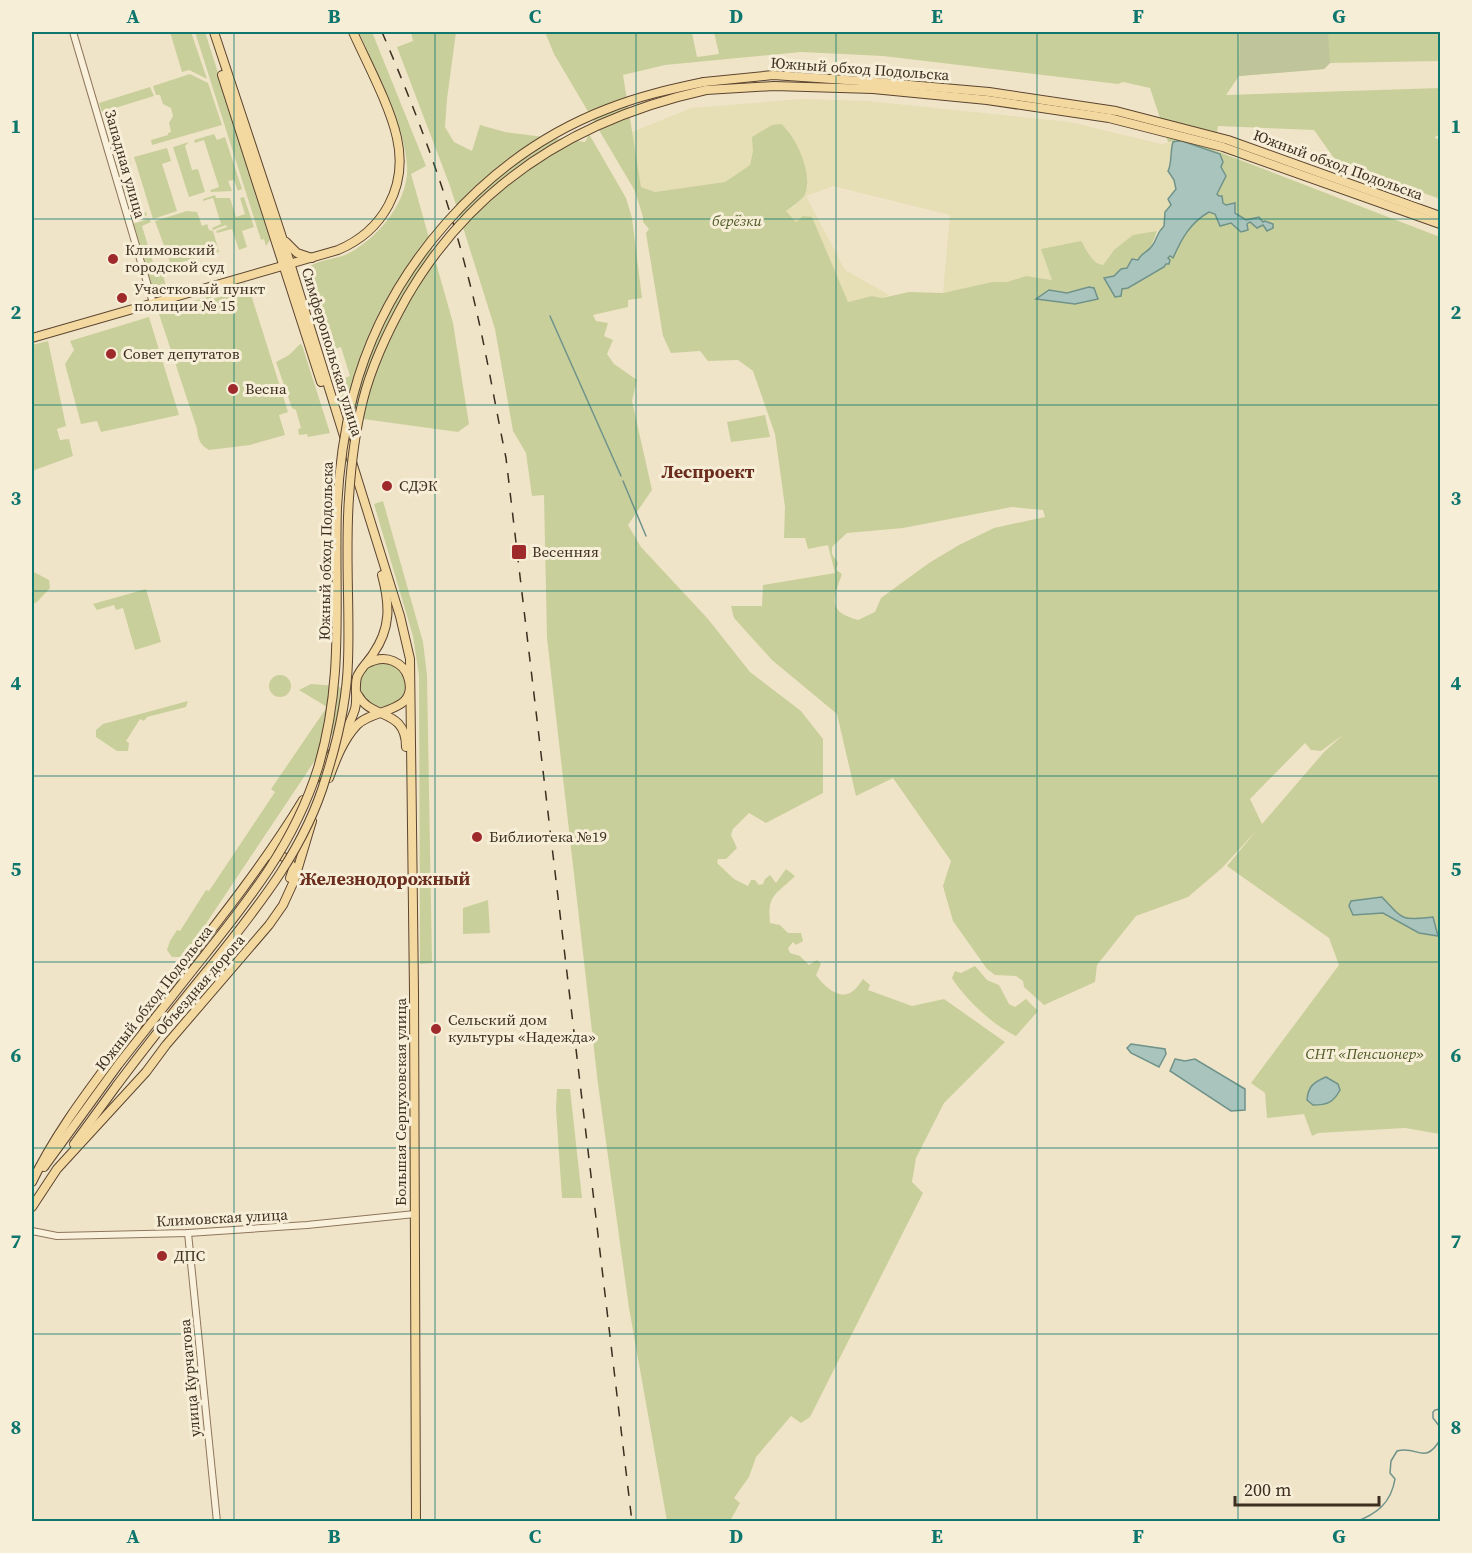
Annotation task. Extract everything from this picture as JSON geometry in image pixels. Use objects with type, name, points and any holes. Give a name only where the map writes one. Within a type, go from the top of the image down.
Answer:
[{"type":"main road","name":"Симферопольская улица","points":[[208,32],[287,265],[388,599],[389,615],[386,630],[382,641],[366,664]]},
{"type":"main road","name":"Симферопольская улица","points":[[214,32],[281,234],[287,265],[301,299],[400,616],[410,659],[409,683]]},
{"type":"main road","points":[[32,338],[312,258],[350,245],[365,236],[385,214],[394,197],[400,166],[397,136],[353,32]]},
{"type":"main road","name":"Южный обход Подольска","points":[[32,1183],[108,1079],[247,902],[273,866],[296,824],[318,767],[333,701],[337,659],[338,507],[344,442],[353,396],[372,341],[407,275],[445,224],[491,179],[544,141],[605,109],[659,92],[773,75],[988,92],[1116,111],[1228,140],[1440,216]]},
{"type":"main road","name":"Южный обход Подольска","points":[[57,1169],[117,1085],[256,909],[289,860],[310,819],[326,779],[345,704],[348,662],[348,503],[353,453],[372,371],[398,314],[430,260],[475,209],[500,185],[533,161],[580,133],[612,118],[705,86],[873,89],[987,100],[1109,118],[1223,147],[1440,224]]},
{"type":"main road","points":[[281,234],[288,246],[297,254],[312,258]]},
{"type":"main road","points":[[301,299],[298,277],[302,265],[312,258]]},
{"type":"main road","points":[[339,747],[365,718],[394,709],[407,696],[409,683],[405,670],[393,661],[379,659],[366,664],[356,681],[358,694],[364,705],[382,712]]},
{"type":"main road","name":"Большая Серпуховская улица","points":[[409,683],[412,764],[410,1521]]},
{"type":"main road","points":[[339,747],[354,713],[358,694]]},
{"type":"main road","name":"Большая Серпуховская улица","points":[[382,712],[399,724],[406,738],[416,1521]]},
{"type":"main road","name":"Объездная дорога","points":[[32,1183],[48,1149],[96,1079],[245,885],[339,747]]},
{"type":"main road","name":"Объездная дорога","points":[[32,1207],[57,1169],[146,1072],[283,905],[294,881],[310,826],[339,747]]},
{"type":"main road","points":[[245,885],[269,857],[281,855],[287,858],[293,869],[280,900],[254,943]]},
{"type":"street","name":"Западная улица","points":[[73,32],[153,303]]},
{"type":"street","name":"Климовская улица","points":[[32,1231],[57,1236],[188,1233],[307,1225],[412,1214]]},
{"type":"street","name":"улица Курчатова","points":[[188,1233],[217,1521]]},
{"type":"shaded area","points":[[803,99],[868,101],[1070,122],[1161,144],[1173,142],[1169,175],[1174,180],[1176,189],[1169,196],[1171,205],[1163,219],[1162,229],[1133,236],[1111,253],[1103,265],[1094,262],[1081,241],[1053,280],[1026,276],[1007,282],[992,282],[943,293],[950,215],[833,186],[806,196],[845,270],[889,295],[882,298],[872,296],[847,302],[812,217],[796,222],[786,211],[795,206],[808,186],[795,141],[781,124],[753,151],[750,165],[725,182],[655,192],[641,187],[632,132],[691,108]]},
{"type":"green space","points":[[170,32],[191,32],[207,79],[189,70],[182,72]]},
{"type":"green space","points":[[195,32],[205,32],[270,236],[266,246],[264,239],[261,240]]},
{"type":"green space","points":[[359,32],[372,32],[426,166],[411,174],[453,323],[469,424],[458,432],[356,418],[350,400],[342,402],[335,381],[350,376],[341,347],[325,352],[303,282],[304,273],[310,266],[357,249],[379,230],[397,206],[406,179],[405,149],[395,115]]},
{"type":"green space","points":[[411,32],[456,32],[445,127],[454,142],[472,151],[480,125],[505,132],[585,142],[589,134],[626,198],[632,218],[642,298],[628,300],[628,307],[593,315],[596,321],[608,323],[604,336],[613,340],[607,354],[614,364],[637,380],[632,401],[652,490],[628,525],[641,547],[708,619],[750,672],[801,711],[823,739],[823,793],[766,823],[749,813],[733,829],[731,835],[737,848],[726,859],[718,859],[717,863],[734,879],[748,886],[751,880],[755,880],[759,885],[763,884],[770,875],[776,883],[786,869],[795,876],[774,896],[770,906],[770,923],[780,925],[788,933],[801,933],[803,941],[796,945],[793,942],[788,948],[790,953],[800,956],[809,965],[817,960],[821,964],[816,975],[832,991],[843,995],[848,994],[863,979],[870,985],[868,990],[912,1006],[944,999],[1005,1042],[944,1103],[916,1158],[912,1182],[923,1193],[810,1417],[801,1423],[791,1416],[756,1457],[749,1477],[734,1498],[740,1503],[730,1521],[667,1521],[629,1308],[598,1084],[547,638],[544,495],[532,496],[526,453],[513,431],[495,329],[450,186],[397,47],[413,41]]},
{"type":"green space","points":[[545,32],[698,32],[692,33],[697,57],[719,54],[714,32],[1440,32],[1440,61],[1330,63],[1324,69],[1239,76],[1226,95],[1440,88],[1440,135],[1435,138],[1440,140],[1440,199],[1336,161],[1314,130],[1218,126],[1214,150],[1440,237],[1440,1134],[1405,1128],[1318,1133],[1312,1136],[1304,1114],[1267,1118],[1265,1093],[1251,1083],[1339,965],[1329,938],[1227,866],[1256,831],[1222,868],[1188,897],[1136,916],[1097,965],[1095,982],[1044,1005],[1024,987],[1023,981],[1016,976],[995,975],[987,969],[953,921],[943,886],[951,861],[893,778],[856,796],[837,714],[772,660],[734,618],[731,606],[762,606],[763,585],[835,573],[828,545],[808,549],[805,538],[784,538],[785,507],[775,434],[753,371],[738,360],[708,361],[700,351],[671,353],[663,336],[646,233],[649,229],[643,222],[635,191],[554,54]],"holes":[[[801,52],[883,56],[1118,84],[1123,82],[1150,88],[1168,142],[1177,141],[1221,167],[1221,188],[1217,194],[1226,205],[1232,203],[1240,216],[1251,221],[1263,223],[1265,221],[1273,224],[1266,227],[1250,222],[1238,230],[1234,225],[1218,220],[1215,214],[1209,212],[1192,226],[1173,258],[1170,256],[1164,267],[1129,288],[1122,289],[1121,295],[1115,297],[1104,278],[1114,276],[1121,269],[1127,268],[1132,259],[1138,260],[1151,247],[1157,231],[1133,235],[1114,250],[1103,265],[1093,259],[1081,241],[1041,249],[1052,280],[1026,276],[1007,282],[992,282],[943,293],[909,292],[882,298],[872,296],[848,302],[812,217],[803,216],[796,222],[786,211],[804,196],[807,179],[806,168],[798,147],[781,124],[772,125],[752,137],[753,151],[750,165],[725,182],[655,192],[641,187],[623,75],[665,65]],[[1089,287],[1097,294],[1098,299],[1071,304],[1037,298],[1050,290],[1067,293]],[[1012,507],[1043,510],[1045,517],[994,528],[959,545],[929,563],[881,598],[875,612],[858,620],[841,613],[837,608],[835,598],[842,574],[836,570],[838,563],[832,554],[832,547],[847,533],[903,528]],[[1343,735],[1324,752],[1262,824],[1250,799],[1305,743],[1311,750],[1321,751]]]},
{"type":"green space","points":[[1242,32],[1328,32],[1330,63],[1324,69],[1239,76]]},
{"type":"green space","points":[[190,74],[208,83],[222,125],[152,145],[151,140],[171,132],[169,123],[173,116],[171,108],[163,104],[153,86]]},
{"type":"green space","points":[[150,87],[154,96],[102,112],[99,103]]},
{"type":"green space","points":[[214,134],[217,140],[225,137],[242,189],[238,191],[234,180],[228,181],[232,191],[211,192],[210,190],[219,187],[204,140],[195,143],[194,140]]},
{"type":"green space","points":[[189,142],[185,146],[192,170],[198,169],[205,192],[189,197],[173,147]]},
{"type":"green space","points":[[167,148],[171,161],[162,164],[177,211],[153,219],[134,157]]},
{"type":"green space","points":[[129,158],[131,164],[122,167],[137,214],[146,212],[147,215],[131,220],[115,166],[118,161]]},
{"type":"green space","points":[[215,195],[216,198],[230,198],[236,217],[245,214],[240,198],[244,197],[254,227],[242,231],[247,247],[239,250],[232,229],[217,233],[216,231],[227,227],[226,225],[213,230],[212,228],[221,224],[213,198],[203,201],[203,199]]},
{"type":"green space","points":[[187,211],[197,212],[202,226],[207,224],[209,230],[213,231],[219,252],[171,265],[155,221]]},
{"type":"green space","points":[[149,219],[151,222],[142,226],[156,272],[162,271],[166,286],[152,290],[132,224]]},
{"type":"green space","name":"Весна","points":[[244,283],[248,285],[288,412],[279,415],[285,435],[250,445],[209,450],[199,439],[158,311],[211,296],[212,299],[222,296],[221,289]]},
{"type":"green space","points":[[149,317],[179,415],[101,432],[97,421],[81,424],[65,364],[74,350],[70,341]]},
{"type":"green space","points":[[48,341],[66,426],[57,429],[60,440],[69,439],[73,456],[32,471],[32,345]]},
{"type":"green space","points":[[300,344],[330,433],[308,437],[307,434],[299,435],[298,429],[301,428],[296,410],[292,408],[276,362],[289,355]]},
{"type":"green space","points":[[765,415],[770,437],[731,442],[727,422]]},
{"type":"green space","points":[[383,501],[423,642],[427,675],[432,963],[420,964],[419,676],[413,636],[374,504]]},
{"type":"green space","points":[[32,571],[49,580],[50,588],[37,602],[32,604]]},
{"type":"green space","points":[[146,589],[161,642],[135,650],[123,608],[116,610],[114,605],[97,610],[93,604]]},
{"type":"green space","points":[[383,662],[399,669],[406,685],[399,701],[383,708],[367,701],[360,685],[367,669]]},
{"type":"green space","points":[[280,675],[288,678],[291,686],[288,694],[280,697],[272,694],[269,686],[272,678]]},
{"type":"green space","points":[[311,684],[338,686],[343,690],[346,714],[187,952],[181,957],[172,957],[167,950],[170,941],[177,930],[180,931],[206,890],[209,891],[275,792],[271,789],[327,707],[299,690]]},
{"type":"green space","points":[[188,701],[186,707],[147,717],[144,721],[140,719],[126,741],[129,743],[128,751],[117,751],[96,737],[96,730],[103,724]]},
{"type":"green space","points":[[488,900],[490,933],[463,934],[463,908]]},
{"type":"green space","points":[[975,966],[987,980],[999,985],[1009,1004],[1015,1007],[1026,999],[1038,1011],[1016,1036],[998,1026],[980,1011],[952,978],[955,971],[961,973]]},
{"type":"green space","points":[[557,1089],[570,1089],[582,1198],[562,1198],[556,1109]]},
{"type":"water","points":[[1177,141],[1220,154],[1223,162],[1221,167],[1226,176],[1217,194],[1222,196],[1223,203],[1226,205],[1235,203],[1235,213],[1246,220],[1259,217],[1263,222],[1273,224],[1273,228],[1267,231],[1263,225],[1257,228],[1250,222],[1247,224],[1248,230],[1241,232],[1231,223],[1220,226],[1215,214],[1209,212],[1187,232],[1173,258],[1170,256],[1168,258],[1169,264],[1128,288],[1122,289],[1121,296],[1115,297],[1104,278],[1114,276],[1121,269],[1127,268],[1132,259],[1138,260],[1152,246],[1164,226],[1165,212],[1171,205],[1168,199],[1176,189],[1174,180],[1168,171],[1173,142]]},
{"type":"water","points":[[1089,287],[1094,288],[1098,299],[1075,304],[1036,299],[1049,290],[1067,293]]},
{"type":"water","points":[[1382,897],[1399,915],[1404,917],[1415,919],[1433,917],[1438,936],[1419,933],[1383,913],[1353,915],[1349,906],[1351,901]]},
{"type":"water","points":[[1131,1044],[1165,1049],[1166,1054],[1159,1067],[1131,1053],[1127,1048]]},
{"type":"water","points":[[1175,1059],[1185,1061],[1195,1059],[1245,1089],[1245,1110],[1231,1111],[1170,1071]]},
{"type":"water","points":[[1326,1077],[1338,1084],[1340,1090],[1329,1102],[1313,1105],[1307,1100],[1310,1088]]},
{"type":"waterway","points":[[314,32],[344,33]]},
{"type":"waterway","points":[[550,316],[621,476]]},
{"type":"waterway","points":[[623,481],[646,536]]},
{"type":"waterway","points":[[1440,1409],[1433,1412],[1433,1418],[1440,1427]]},
{"type":"waterway","points":[[1355,1522],[1376,1511],[1390,1495],[1395,1479],[1390,1473],[1391,1461],[1397,1451],[1429,1452],[1440,1440]]},
{"type":"railway","points":[[382,32],[428,149],[458,238],[478,316],[506,458],[632,1522]]},
{"type":"place","name":"Климовский городской суд","points":[[113,259]]},
{"type":"place","name":"Участковый пункт полиции № 15","points":[[122,298]]},
{"type":"place","name":"Совет депутатов","points":[[111,354]]},
{"type":"place","name":"Весна","points":[[233,389]]},
{"type":"place","name":"СДЭК","points":[[387,486]]},
{"type":"place","name":"Весенняя","points":[[519,552]]},
{"type":"place","name":"Библиотека №19","points":[[477,837]]},
{"type":"place","name":"Сельский дом культуры «Надежда»","points":[[436,1029]]},
{"type":"place","name":"ДПС","points":[[162,1256]]},
{"type":"district","name":"Леспроект","points":[[708,472]]},
{"type":"district","name":"Железнодорожный","points":[[385,879]]},
{"type":"park label","name":"берёзки","points":[[737,221]]},
{"type":"park label","name":"СНТ «Пенсионер»","points":[[1365,1054]]}]
